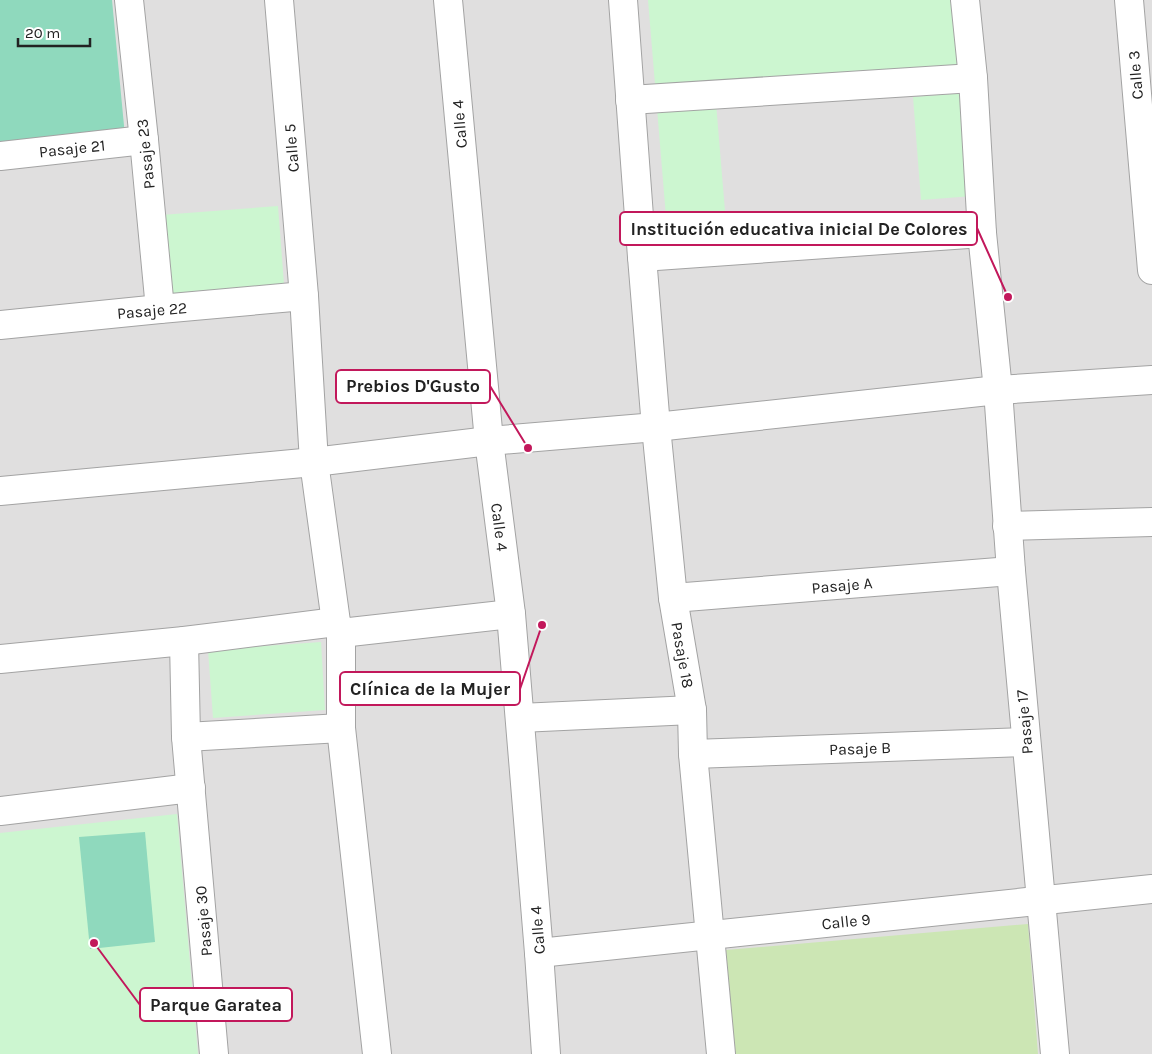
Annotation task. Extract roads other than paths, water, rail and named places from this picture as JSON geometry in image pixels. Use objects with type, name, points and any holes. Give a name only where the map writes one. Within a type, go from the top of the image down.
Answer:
[{"type":"street","name":"Pasaje 23","points":[[129,0],[160,309]]},
{"type":"street","name":"Calle 5","points":[[279,0],[304,296],[314,462],[339,627],[341,728],[377,1054]]},
{"type":"street","name":"Calle 4","points":[[448,0],[489,441],[511,614],[546,1054]]},
{"type":"street","name":"Pasaje 18","points":[[623,0],[656,427],[673,598],[692,710],[693,754],[721,1054]]},
{"type":"street","name":"Pasaje 17","points":[[965,0],[973,78],[982,233],[998,390],[1010,571],[1055,1054]]},
{"type":"street","name":"Calle 3","points":[[1129,0],[1152,270]]},
{"type":"street","points":[[630,100],[973,78]]},
{"type":"street","name":"Pasaje 21","points":[[0,156],[144,140]]},
{"type":"street","points":[[642,257],[982,233]]},
{"type":"street","name":"Pasaje 22","points":[[0,325],[304,296]]},
{"type":"street","points":[[0,491],[314,462],[489,441],[656,427],[998,390],[1152,380]]},
{"type":"street","points":[[1007,526],[1152,522]]},
{"type":"street","name":"Pasaje A","points":[[673,598],[1010,571]]},
{"type":"street","points":[[0,659],[339,627],[511,614]]},
{"type":"street","name":"Pasaje 30","points":[[184,641],[186,737],[214,1054]]},
{"type":"street","points":[[520,718],[692,710]]},
{"type":"street","points":[[186,737],[341,728]]},
{"type":"street","name":"Pasaje B","points":[[693,754],[1026,742]]},
{"type":"street","points":[[0,811],[191,788]]},
{"type":"street","name":"Calle 9","points":[[539,953],[1152,889]]},
{"type":"place","name":"Institución educativa inicial De Colores","points":[[1008,297]]},
{"type":"place","name":"Prebios D'Gusto","points":[[528,448]]},
{"type":"place","name":"Clínica de la Mujer","points":[[542,625]]},
{"type":"place","name":"Parque Garatea","points":[[94,943]]}]
